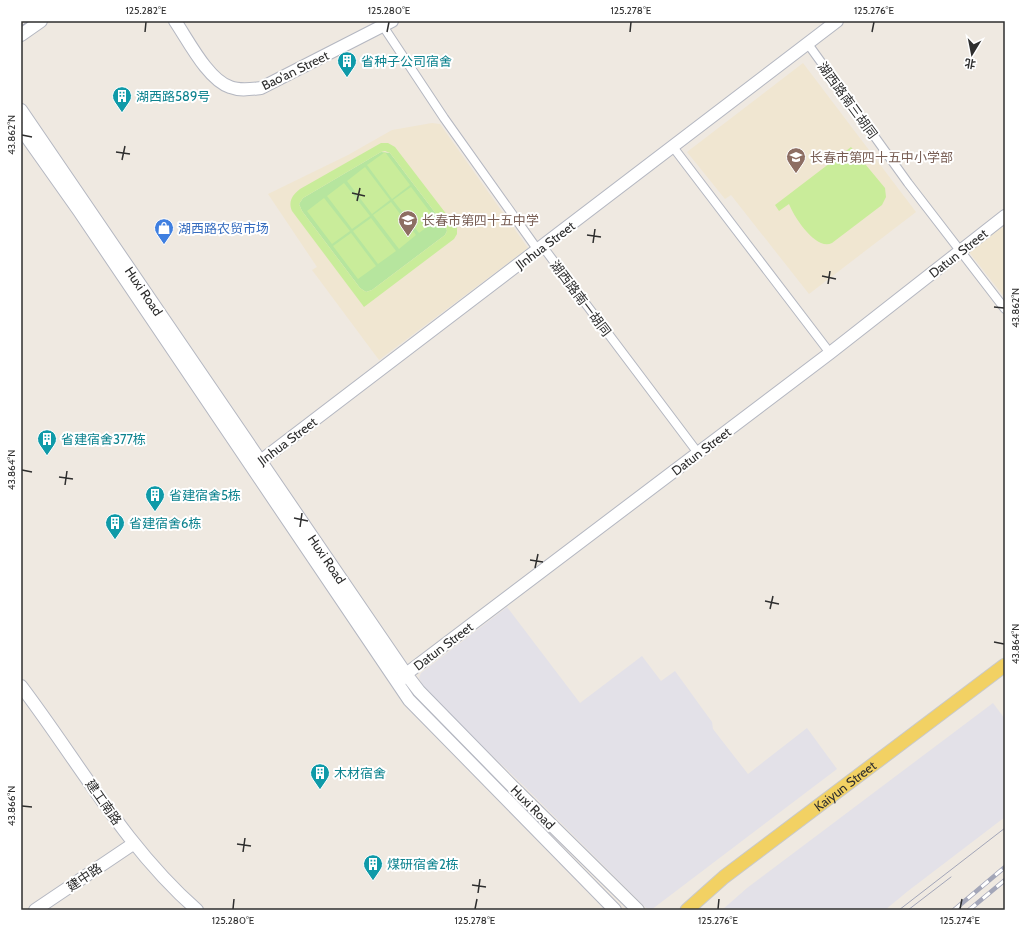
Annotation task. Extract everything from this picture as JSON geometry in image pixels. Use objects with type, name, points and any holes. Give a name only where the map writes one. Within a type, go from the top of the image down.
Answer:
[{"type":"main road","name":"Kaiyun Street","points":[[687,910],[724,877],[1005,665]]},
{"type":"street","points":[[21,35],[41,21]]},
{"type":"street","name":"Bao'an Street","points":[[175,21],[214,78],[229,87],[244,90],[261,88],[387,23]]},
{"type":"street","name":"JInhua Street","points":[[256,465],[541,249],[837,21]]},
{"type":"street","name":"湖西路南一胡同","points":[[387,23],[444,118],[530,240],[535,246],[546,251],[698,453]]},
{"type":"street","name":"湖西路南三胡同","points":[[808,44],[908,183],[1005,309]]},
{"type":"street","name":"Huxi Road","points":[[21,110],[256,465],[409,700],[616,910]]},
{"type":"street","name":"Huxi Road","points":[[21,130],[256,465],[419,691],[512,787],[638,910]]},
{"type":"street","points":[[673,147],[830,353]]},
{"type":"street","name":"Datun Street","points":[[398,684],[406,674],[830,353],[1005,216]]},
{"type":"street","name":"建工南路","points":[[21,686],[52,727],[133,844],[155,870],[197,910]]},
{"type":"street","name":"建中路","points":[[35,910],[133,844]]},
{"type":"shaded area","name":"长春市第四十五中小学部","points":[[803,63],[916,212],[809,294],[731,195],[725,199],[687,152]]},
{"type":"shaded area","name":"长春市第四十五中学","points":[[432,123],[440,124],[528,248],[379,360],[312,270],[317,267],[268,194],[348,155],[392,130]]},
{"type":"shaded area","points":[[1005,223],[1005,298],[969,252]]},
{"type":"shaded area","points":[[507,607],[580,703],[642,656],[661,681],[675,671],[712,722],[713,729],[748,774],[807,728],[837,769],[651,910],[648,910],[480,744],[423,686],[419,678],[421,673]]},
{"type":"shaded area","points":[[993,703],[1005,719],[1005,817],[885,910],[722,910],[747,888]]},
{"type":"green space","points":[[381,143],[388,143],[395,147],[457,228],[457,234],[454,239],[364,307],[292,211],[290,205],[292,199],[300,189]],"holes":[[[385,151],[390,153],[446,227],[447,231],[445,235],[372,290],[366,292],[360,288],[302,211],[299,204],[303,198],[381,152]]]},
{"type":"green space","points":[[851,147],[885,188],[886,197],[882,205],[832,243],[826,244],[819,242],[806,231],[789,204],[779,211],[775,205]]},
{"type":"green space","points":[[381,152],[390,153],[446,227],[447,231],[445,235],[372,290],[366,292],[360,288],[302,211],[299,204],[303,198]]},
{"type":"green space","points":[[385,152],[410,185],[392,199],[367,165]]},
{"type":"green space","points":[[365,167],[390,200],[372,214],[347,181]]},
{"type":"green space","points":[[344,183],[370,216],[352,229],[327,196]]},
{"type":"green space","points":[[411,187],[436,220],[419,233],[393,200]]},
{"type":"green space","points":[[324,198],[350,231],[332,244],[307,211]]},
{"type":"green space","points":[[391,202],[416,235],[399,249],[373,215]]},
{"type":"green space","points":[[371,218],[396,251],[378,264],[353,231]]},
{"type":"green space","points":[[351,233],[376,266],[358,279],[333,246]]},
{"type":"tram line","points":[[21,26],[29,21]]},
{"type":"tram line","points":[[899,910],[1005,828]]},
{"type":"tram line","points":[[908,910],[951,877]]},
{"type":"railway","points":[[954,910],[1005,867]]},
{"type":"railway","points":[[969,910],[1005,880]]},
{"type":"place","name":"省种子公司宿舍","points":[[347,78]]},
{"type":"place","name":"湖西路589号","points":[[122,113]]},
{"type":"place","name":"长春市第四十五中小学部","points":[[796,174]]},
{"type":"place","name":"长春市第四十五中学","points":[[408,237]]},
{"type":"place","name":"湖西路农贸市场","points":[[164,245]]},
{"type":"place","name":"省建宿舍377栋","points":[[47,456]]},
{"type":"place","name":"省建宿舍5栋","points":[[155,512]]},
{"type":"place","name":"省建宿舍6栋","points":[[115,540]]},
{"type":"place","name":"木材宿舍","points":[[320,790]]},
{"type":"place","name":"煤研宿舍2栋","points":[[373,881]]}]
